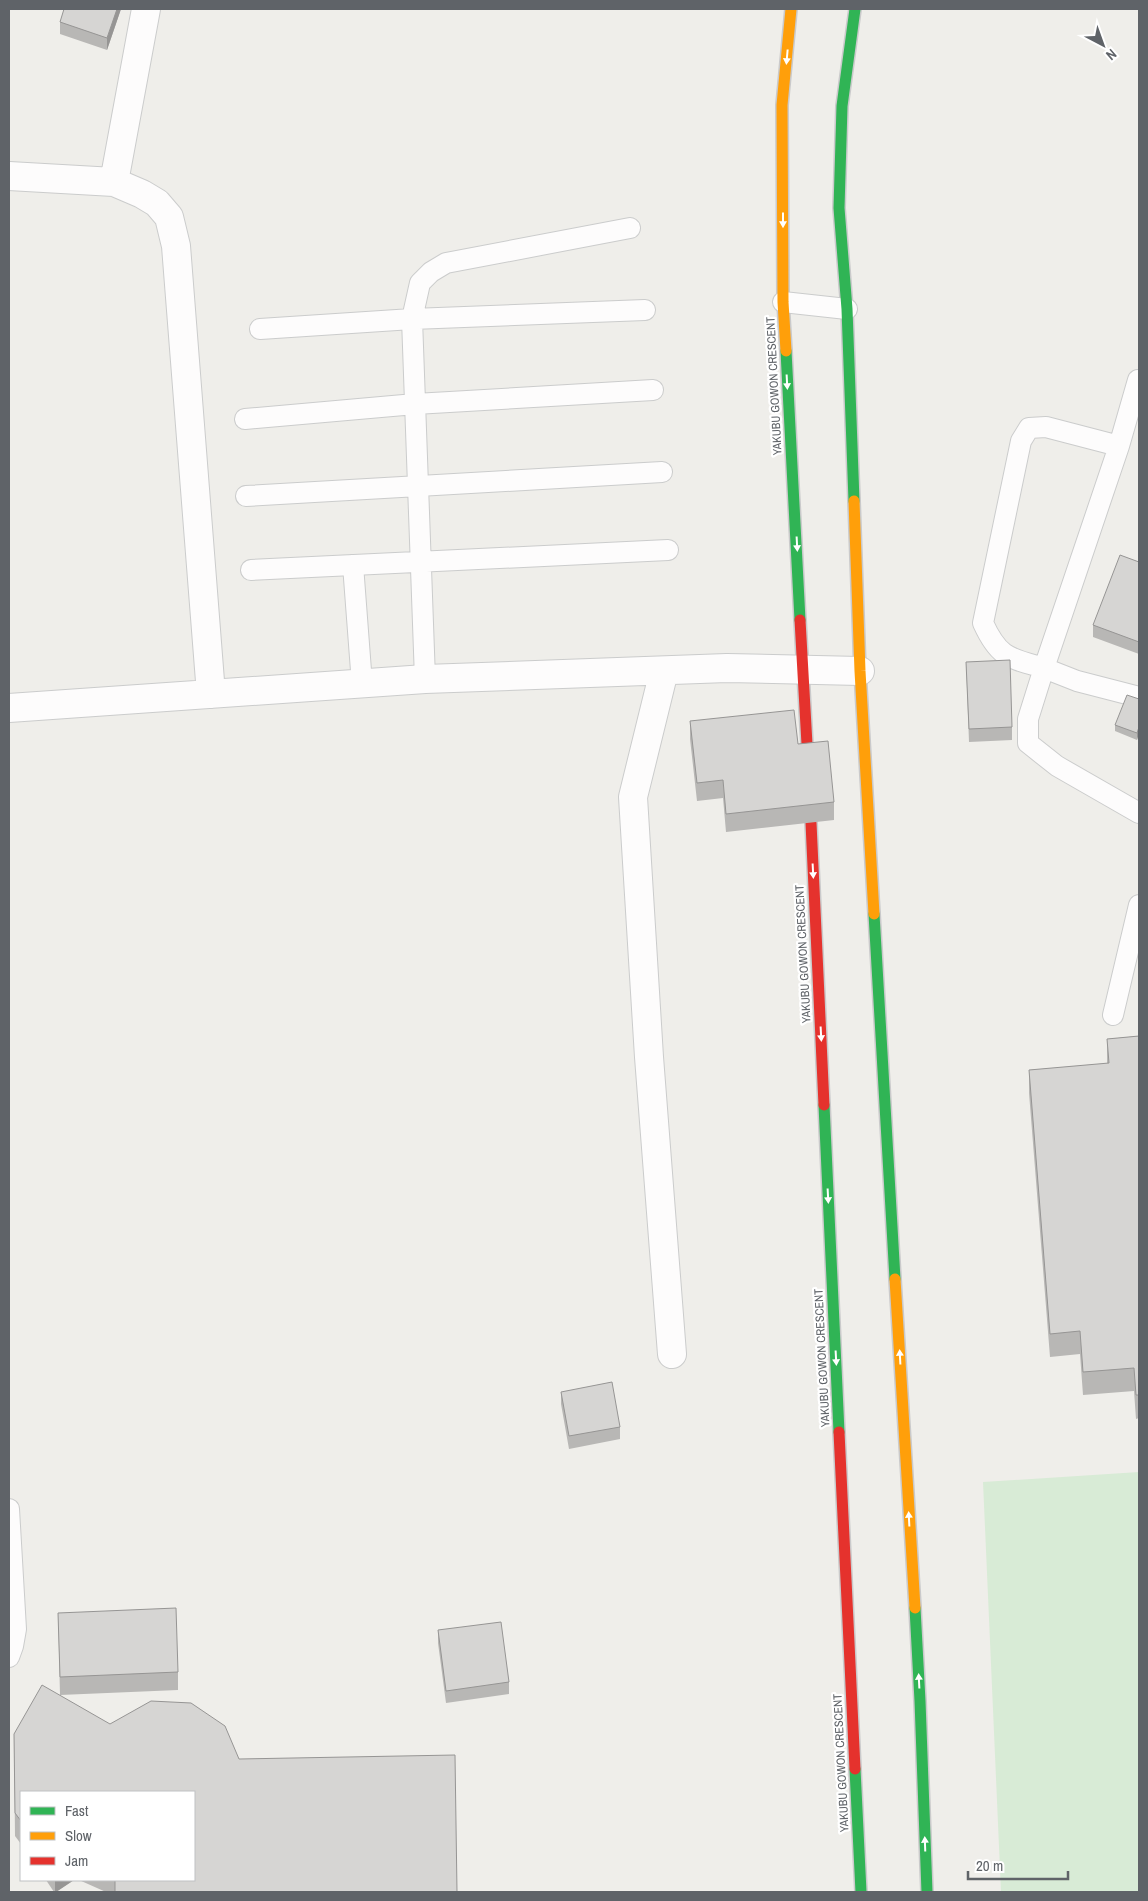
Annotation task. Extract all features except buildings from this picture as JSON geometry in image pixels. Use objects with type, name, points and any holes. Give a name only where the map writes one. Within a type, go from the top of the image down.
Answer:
[{"type":"street","points":[[114,182],[146,9]]},
{"type":"street","name":"YAKUBU GOWON CRESCENT","points":[[791,9],[782,105],[783,302],[808,762]]},
{"type":"street","points":[[855,9],[842,106],[839,208],[847,309],[860,671],[919,1691],[927,1892]]},
{"type":"street","points":[[9,176],[114,182],[142,194],[157,203],[169,217],[176,246],[211,694]]},
{"type":"street","points":[[9,708],[425,679],[727,668],[860,671]]},
{"type":"street","points":[[664,671],[633,797],[649,1057],[672,1354]]},
{"type":"street","name":"YAKUBU GOWON CRESCENT","points":[[811,823],[861,1892]]},
{"type":"lane","points":[[425,679],[412,319],[420,283],[431,272],[446,263],[630,228]]},
{"type":"lane","points":[[783,302],[847,309]]},
{"type":"lane","points":[[260,329],[412,319],[645,310]]},
{"type":"lane","points":[[1138,380],[1119,446],[1028,720],[1028,742],[1057,766],[1139,813]]},
{"type":"lane","points":[[245,419],[415,404],[653,390]]},
{"type":"lane","points":[[1119,446],[1046,427],[1029,428],[1021,441],[983,623],[992,642],[1009,658],[1044,668],[1077,681],[1139,697]]},
{"type":"lane","points":[[246,496],[662,472]]},
{"type":"lane","points":[[251,570],[668,550]]},
{"type":"lane","points":[[353,565],[362,684]]},
{"type":"lane","points":[[1113,1015],[1139,905]]},
{"type":"lane","points":[[9,1509],[16,1630],[9,1657]]},
{"type":"green space","points":[[1139,1472],[1139,1892],[1001,1892],[983,1482]]},
{"type":"traffic: fast","points":[[854,501],[847,309],[839,208],[842,106],[855,9]]},
{"type":"traffic: fast","points":[[786,351],[800,620]]},
{"type":"traffic: fast","points":[[874,914],[895,1279]]},
{"type":"traffic: fast","points":[[824,1105],[839,1432]]},
{"type":"traffic: fast","points":[[915,1608],[927,1892]]},
{"type":"traffic: fast","points":[[855,1769],[861,1892]]},
{"type":"traffic: slow","points":[[786,351],[783,302],[782,105],[791,9]]},
{"type":"traffic: slow","points":[[854,501],[860,671],[874,914]]},
{"type":"traffic: slow","points":[[895,1279],[915,1608]]},
{"type":"traffic: jam","points":[[800,620],[808,762]]},
{"type":"traffic: jam","points":[[811,823],[824,1105]]},
{"type":"traffic: jam","points":[[839,1432],[855,1769]]}]
